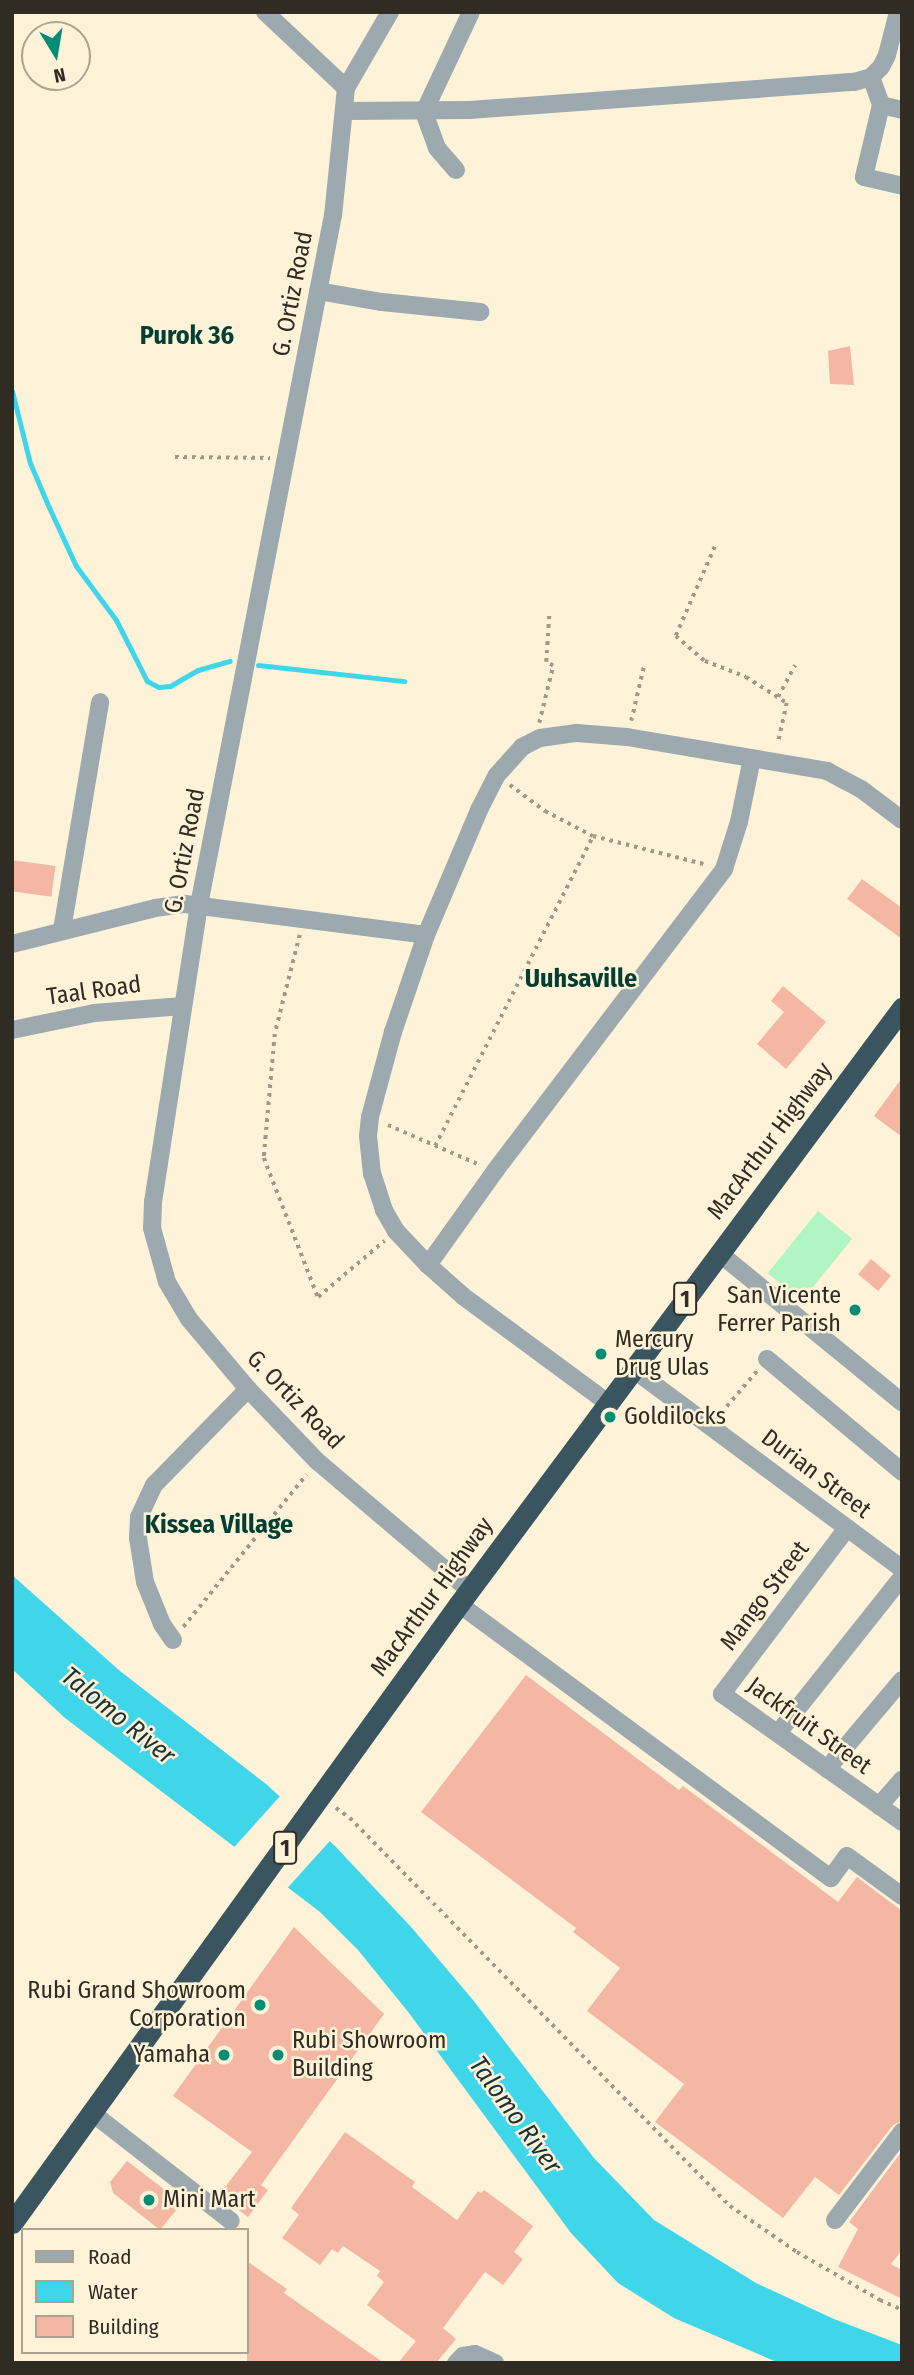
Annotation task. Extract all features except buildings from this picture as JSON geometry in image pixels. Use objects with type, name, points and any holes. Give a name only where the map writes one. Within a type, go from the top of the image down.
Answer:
[{"type":"highway","name":"MacArthur Highway","points":[[12,2223],[464,1597],[902,1008]]},
{"type":"street","points":[[265,12],[346,88]]},
{"type":"street","name":"G. Ortiz Road","points":[[390,12],[346,88],[333,215],[199,905],[153,1202],[152,1228],[167,1282],[190,1319],[248,1389],[317,1461],[464,1597],[831,1878],[847,1856],[902,1896]]},
{"type":"street","points":[[456,170],[437,148],[424,112],[471,12]]},
{"type":"street","points":[[345,111],[424,112],[855,82],[871,77],[887,55],[898,12]]},
{"type":"street","points":[[871,77],[881,105],[864,177],[902,186]]},
{"type":"street","points":[[881,105],[902,110]]},
{"type":"street","points":[[318,291],[382,302],[480,312]]},
{"type":"street","points":[[62,930],[100,702]]},
{"type":"street","points":[[608,1403],[463,1296],[428,1265],[396,1231],[384,1210],[372,1174],[368,1136],[370,1116],[393,1032],[426,935],[497,775],[522,747],[540,738],[577,733],[627,737],[810,767],[844,779],[902,820]]},
{"type":"street","points":[[428,1265],[495,1171],[724,869],[739,822],[752,758]]},
{"type":"street","points":[[12,944],[155,908],[199,905],[426,935]]},
{"type":"street","name":"Taal Road","points":[[12,1030],[94,1013],[183,1006]]},
{"type":"street","points":[[719,1253],[902,1402]]},
{"type":"street","points":[[767,1359],[902,1472]]},
{"type":"street","name":"Durian Street","points":[[634,1369],[902,1569]]},
{"type":"street","points":[[173,1640],[162,1624],[145,1582],[138,1538],[139,1517],[154,1485],[248,1389]]},
{"type":"street","name":"Mango Street","points":[[722,1694],[847,1528]]},
{"type":"street","points":[[778,1734],[902,1577]]},
{"type":"street","points":[[827,1769],[902,1680]]},
{"type":"street","name":"Jackfruit Street","points":[[722,1694],[902,1822]]},
{"type":"street","points":[[879,1806],[902,1780]]},
{"type":"street","points":[[91,2112],[231,2221]]},
{"type":"street","points":[[835,2220],[902,2132]]},
{"type":"street","points":[[457,2363],[463,2356],[475,2354],[495,2363]]},
{"type":"path","points":[[175,457],[286,457]]},
{"type":"path","points":[[715,547],[676,636],[705,661],[746,677],[788,703],[774,762]]},
{"type":"path","points":[[540,738],[540,715],[553,666],[546,662],[549,616]]},
{"type":"path","points":[[627,737],[644,665]]},
{"type":"path","points":[[778,697],[795,665]]},
{"type":"path","points":[[497,775],[545,811],[593,836],[724,869]]},
{"type":"path","points":[[435,1146],[593,836]]},
{"type":"path","points":[[304,919],[275,1034],[264,1158],[318,1297],[396,1231]]},
{"type":"path","points":[[370,1116],[495,1171]]},
{"type":"path","points":[[710,1426],[767,1359]]},
{"type":"path","points":[[173,1640],[317,1461]]},
{"type":"path","points":[[319,1799],[349,1818],[730,2206],[797,2252],[880,2300],[902,2309]]},
{"type":"green space","points":[[818,1211],[852,1239],[802,1301],[768,1273]]},
{"type":"water","name":"Talomo River","points":[[12,1575],[120,1671],[266,1784],[335,1846],[412,1928],[473,2000],[594,2158],[654,2220],[756,2283],[834,2319],[902,2345],[902,2363],[779,2363],[674,2318],[618,2283],[571,2233],[409,2013],[358,1950],[320,1912],[65,1718],[12,1669]]},
{"type":"pier","points":[[282,1794],[332,1839],[281,1895],[231,1850]]},
{"type":"waterway","points":[[12,391],[30,463],[76,566],[116,620],[147,681],[159,687],[170,686],[198,670],[230,661]]},
{"type":"waterway","points":[[258,665],[404,681]]},
{"type":"place","name":"San Vicente Ferrer Parish","points":[[855,1310]]},
{"type":"place","name":"Mercury Drug Ulas","points":[[601,1354]]},
{"type":"place","name":"Goldilocks","points":[[610,1417]]},
{"type":"place","name":"Rubi Grand Showroom Corporation","points":[[260,2005]]},
{"type":"place","name":"Yamaha","points":[[224,2055]]},
{"type":"place","name":"Rubi Showroom Building","points":[[278,2055]]},
{"type":"place","name":"Mini Mart","points":[[149,2200]]},
{"type":"district","name":"Purok 36","points":[[187,336]]},
{"type":"district","name":"Uuhsaville","points":[[581,979]]},
{"type":"district","name":"Kissea Village","points":[[219,1525]]}]
